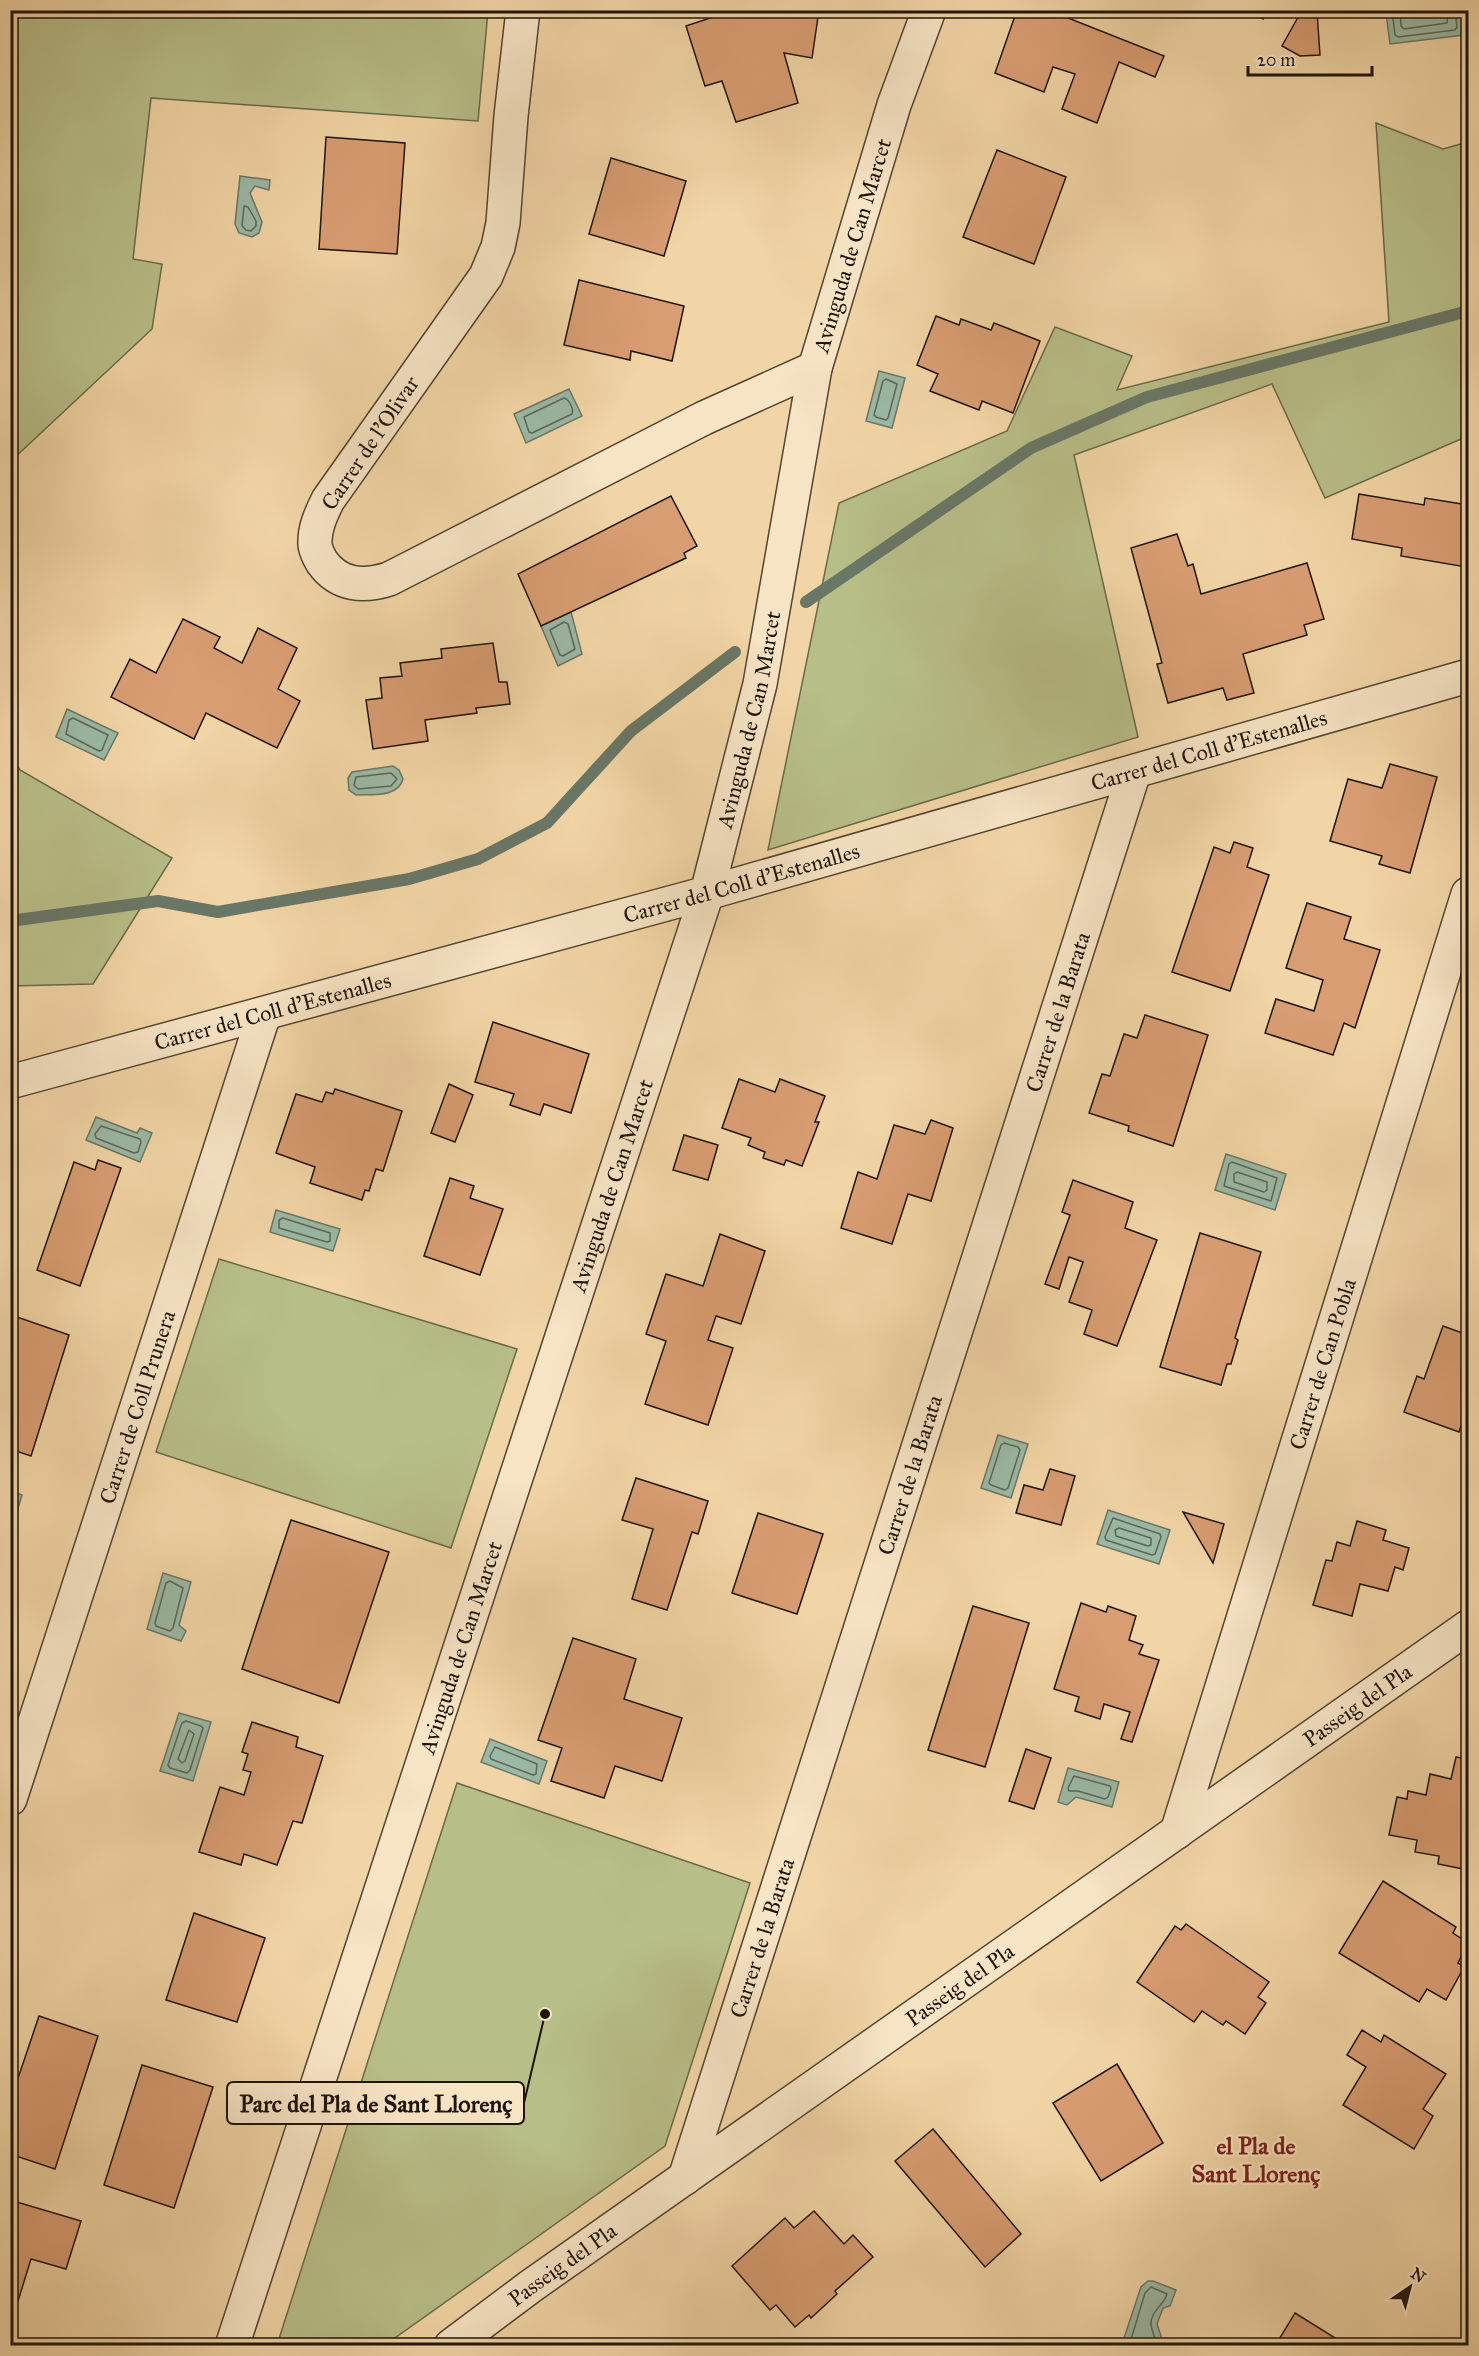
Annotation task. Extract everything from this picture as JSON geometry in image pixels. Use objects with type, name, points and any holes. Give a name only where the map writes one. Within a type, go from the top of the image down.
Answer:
[{"type":"street","name":"Carrer de l'Olivar","points":[[523,10],[511,116],[503,223],[498,247],[486,276],[328,500],[320,518],[315,546],[327,569],[337,578],[356,584],[372,584],[389,579],[704,418],[815,368]]},
{"type":"street","name":"Avinguda de Can Marcet","points":[[232,2346],[707,893],[760,684],[815,368],[894,105],[929,10]]},
{"type":"street","name":"Carrer del Coll d'Estenalles","points":[[10,1082],[707,893],[1468,676]]},
{"type":"street","name":"Carrer de la Barata","points":[[685,2178],[1134,772]]},
{"type":"street","name":"Carrer de Can Pobla","points":[[1177,1832],[1468,894]]},
{"type":"street","name":"Carrer de Coll Prunera","points":[[10,1800],[264,1014]]},
{"type":"street","name":"Passeig del Pla","points":[[452,2346],[531,2286],[1468,1627]]},
{"type":"green space","points":[[11,10],[488,11],[478,121],[151,98],[133,259],[162,264],[152,329],[11,461]]},
{"type":"green space","points":[[1376,123],[1443,149],[1468,142],[1468,436],[1325,498],[1272,384],[1074,455],[1138,737],[768,850],[839,503],[1007,431],[1055,327],[1132,356],[1117,390],[1389,322]]},
{"type":"green space","points":[[11,757],[20,770],[172,858],[93,984],[11,986]]},
{"type":"green space","points":[[219,1259],[517,1349],[451,1548],[156,1452]]},
{"type":"green space","points":[[457,1783],[750,1883],[665,2146],[385,2345],[277,2345]]},
{"type":"water","points":[[1408,10],[1461,11],[1464,35],[1390,44],[1386,13]]},
{"type":"water","points":[[240,176],[270,180],[269,190],[255,186],[250,193],[262,222],[259,233],[252,237],[239,233],[235,224]]},
{"type":"water","points":[[879,371],[905,378],[892,428],[866,421]]},
{"type":"water","points":[[569,389],[582,416],[526,443],[514,414]]},
{"type":"water","points":[[571,612],[582,654],[558,666],[541,626]]},
{"type":"water","points":[[67,709],[118,733],[104,760],[56,737]]},
{"type":"water","points":[[393,766],[399,770],[403,779],[396,789],[384,794],[356,795],[349,790],[348,778],[352,772]]},
{"type":"water","points":[[96,1117],[137,1133],[140,1128],[152,1133],[140,1162],[86,1140]]},
{"type":"water","points":[[1226,1154],[1286,1174],[1275,1210],[1215,1190]]},
{"type":"water","points":[[276,1210],[340,1229],[333,1251],[270,1232]]},
{"type":"water","points":[[998,1435],[1028,1444],[1011,1498],[981,1488]]},
{"type":"water","points":[[11,1491],[22,1495],[14,1522],[11,1521]]},
{"type":"water","points":[[1108,1510],[1170,1530],[1159,1564],[1097,1544]]},
{"type":"water","points":[[163,1573],[191,1582],[179,1625],[186,1631],[181,1641],[147,1629]]},
{"type":"water","points":[[179,1713],[211,1722],[193,1781],[160,1771]]},
{"type":"water","points":[[490,1739],[547,1761],[539,1784],[481,1762]]},
{"type":"water","points":[[1068,1768],[1119,1782],[1112,1807],[1076,1797],[1067,1805],[1058,1802]]},
{"type":"water","points":[[1148,2281],[1176,2290],[1170,2306],[1163,2308],[1157,2324],[1162,2345],[1124,2345],[1124,2338],[1141,2287]]},
{"type":"building","points":[[734,10],[819,10],[812,58],[784,53],[798,103],[736,122],[722,81],[705,86],[686,26]]},
{"type":"building","points":[[1017,10],[1048,10],[1164,56],[1155,77],[1119,62],[1097,123],[1062,109],[1075,74],[1053,67],[1044,92],[995,73]]},
{"type":"building","points":[[1248,10],[1267,10],[1263,19]]},
{"type":"building","points":[[1302,10],[1317,12],[1320,55],[1300,56],[1282,46]]},
{"type":"building","points":[[326,137],[405,143],[397,254],[319,249]]},
{"type":"building","points":[[997,150],[1066,177],[1034,264],[963,237]]},
{"type":"building","points":[[611,158],[686,181],[664,256],[589,234]]},
{"type":"building","points":[[579,280],[684,306],[672,361],[631,351],[630,360],[564,345]]},
{"type":"building","points":[[936,316],[959,325],[961,319],[991,330],[994,323],[1040,341],[1013,413],[982,401],[979,410],[930,391],[938,374],[917,365]]},
{"type":"building","points":[[1359,494],[1424,505],[1425,498],[1468,505],[1466,567],[1401,556],[1402,548],[1352,539]]},
{"type":"building","points":[[671,496],[697,546],[684,553],[686,558],[541,626],[518,574]]},
{"type":"building","points":[[1177,534],[1188,566],[1193,564],[1201,594],[1307,563],[1324,619],[1304,625],[1307,635],[1243,654],[1254,693],[1227,700],[1223,688],[1168,703],[1157,664],[1162,663],[1131,548]]},
{"type":"building","points":[[183,619],[220,637],[214,648],[242,663],[258,628],[297,648],[278,689],[300,701],[277,748],[206,713],[194,739],[111,697],[130,659],[156,673]]},
{"type":"building","points":[[493,643],[499,682],[507,682],[510,704],[476,708],[477,713],[425,720],[428,741],[373,749],[366,700],[382,698],[380,678],[402,676],[400,663],[442,658],[441,649]]},
{"type":"building","points":[[1390,764],[1437,777],[1410,873],[1379,864],[1382,856],[1330,841],[1348,779],[1382,788]]},
{"type":"building","points":[[1234,842],[1253,848],[1247,867],[1269,875],[1230,991],[1172,972],[1214,847],[1230,853]]},
{"type":"building","points":[[1307,903],[1351,917],[1344,939],[1380,950],[1355,1028],[1344,1023],[1333,1055],[1265,1033],[1276,999],[1314,1011],[1323,980],[1286,968]]},
{"type":"building","points":[[1145,1015],[1208,1035],[1173,1146],[1128,1131],[1129,1126],[1089,1113],[1102,1074],[1110,1076],[1124,1034],[1137,1038]]},
{"type":"building","points":[[493,1022],[589,1054],[571,1113],[544,1104],[540,1115],[510,1105],[514,1094],[475,1082]]},
{"type":"building","points":[[739,1079],[775,1092],[780,1079],[825,1096],[815,1122],[819,1122],[802,1166],[786,1160],[784,1165],[763,1158],[765,1152],[748,1145],[751,1138],[722,1128]]},
{"type":"building","points":[[449,1084],[473,1095],[455,1142],[431,1133]]},
{"type":"building","points":[[335,1089],[402,1111],[383,1171],[376,1169],[369,1191],[365,1190],[362,1200],[310,1183],[315,1167],[276,1153],[296,1094],[322,1102],[326,1092],[333,1094]]},
{"type":"building","points":[[931,1120],[953,1128],[931,1201],[908,1194],[892,1244],[841,1228],[858,1172],[877,1179],[894,1125],[925,1134]]},
{"type":"building","points":[[684,1135],[718,1145],[708,1180],[673,1170]]},
{"type":"building","points":[[98,1160],[121,1168],[80,1286],[37,1270],[74,1162],[95,1170]]},
{"type":"building","points":[[450,1178],[474,1186],[470,1198],[503,1209],[480,1275],[424,1256]]},
{"type":"building","points":[[1073,1180],[1133,1202],[1125,1228],[1157,1240],[1117,1346],[1084,1334],[1092,1310],[1069,1302],[1083,1262],[1069,1257],[1059,1289],[1045,1284],[1070,1215],[1062,1212]]},
{"type":"building","points":[[1200,1233],[1261,1252],[1235,1338],[1238,1340],[1231,1364],[1227,1364],[1221,1385],[1160,1367]]},
{"type":"building","points":[[720,1234],[765,1251],[741,1324],[716,1316],[708,1340],[733,1348],[708,1425],[645,1404],[666,1341],[646,1334],[666,1274],[703,1286]]},
{"type":"building","points":[[17,1317],[69,1335],[31,1456],[10,1449],[10,1337]]},
{"type":"building","points":[[1443,1326],[1468,1335],[1468,1405],[1459,1432],[1404,1412],[1417,1376],[1424,1379]]},
{"type":"building","points":[[1050,1469],[1075,1476],[1061,1525],[1016,1513],[1024,1485],[1043,1490]]},
{"type":"building","points":[[636,1478],[708,1501],[698,1534],[692,1532],[667,1610],[632,1599],[653,1529],[622,1520]]},
{"type":"building","points":[[1183,1512],[1224,1524],[1213,1563]]},
{"type":"building","points":[[758,1513],[823,1534],[797,1614],[732,1593]]},
{"type":"building","points":[[291,1520],[389,1552],[339,1703],[242,1669]]},
{"type":"building","points":[[1357,1521],[1386,1530],[1383,1540],[1409,1548],[1403,1570],[1395,1567],[1388,1591],[1360,1584],[1352,1616],[1313,1605],[1326,1560],[1332,1561],[1337,1542],[1350,1546]]},
{"type":"building","points":[[1081,1603],[1106,1612],[1108,1606],[1136,1616],[1129,1640],[1143,1645],[1139,1654],[1159,1660],[1132,1742],[1121,1739],[1130,1712],[1104,1704],[1100,1719],[1075,1711],[1079,1697],[1054,1689]]},
{"type":"building","points":[[973,1606],[1029,1623],[985,1767],[928,1750]]},
{"type":"building","points":[[573,1638],[636,1659],[624,1699],[682,1718],[662,1781],[615,1766],[604,1798],[551,1781],[562,1748],[538,1740]]},
{"type":"building","points":[[252,1722],[298,1737],[296,1747],[323,1756],[302,1823],[293,1821],[277,1865],[244,1854],[241,1865],[199,1852],[220,1787],[244,1795],[251,1772],[243,1770],[248,1754],[242,1752]]},
{"type":"building","points":[[1026,1749],[1051,1758],[1034,1809],[1009,1801]]},
{"type":"building","points":[[1456,1757],[1468,1759],[1468,1870],[1438,1864],[1439,1856],[1415,1852],[1417,1840],[1389,1835],[1397,1797],[1407,1799],[1408,1791],[1426,1795],[1430,1774],[1451,1779]]},
{"type":"building","points":[[1383,1881],[1456,1927],[1453,1933],[1468,1943],[1458,1963],[1464,1967],[1446,2000],[1427,1989],[1419,2002],[1339,1953]]},
{"type":"building","points":[[194,1913],[265,1938],[237,2022],[166,2000]]},
{"type":"building","points":[[1186,1924],[1269,1982],[1258,1997],[1266,2003],[1245,2034],[1226,2021],[1223,2025],[1202,2011],[1194,2022],[1137,1982],[1175,1926],[1181,1930]]},
{"type":"building","points":[[39,2016],[98,2036],[55,2169],[10,2154],[10,2102]]},
{"type":"building","points":[[1362,2030],[1381,2042],[1384,2035],[1446,2074],[1423,2109],[1433,2116],[1414,2149],[1343,2105],[1366,2067],[1347,2055]]},
{"type":"building","points":[[1117,2064],[1163,2143],[1101,2181],[1053,2103]]},
{"type":"building","points":[[142,2065],[213,2087],[174,2208],[104,2185]]},
{"type":"building","points":[[933,2129],[1021,2234],[985,2267],[895,2161]]},
{"type":"building","points":[[10,2200],[81,2221],[66,2269],[31,2259],[18,2301],[10,2299]]},
{"type":"building","points":[[814,2211],[844,2244],[853,2235],[873,2257],[835,2291],[837,2294],[811,2318],[809,2315],[795,2327],[776,2305],[770,2310],[732,2266],[785,2218],[794,2228]]},
{"type":"building","points":[[1295,2313],[1348,2346],[1275,2346]]},
{"type":"waterway","points":[[806,602],[1031,448],[1147,397],[1468,311]]},
{"type":"waterway","points":[[10,921],[158,901],[218,912],[409,879],[478,859],[547,823],[631,731],[735,652]]},
{"type":"place","name":"Parc del Pla de Sant Llorenç","points":[[545,2014]]},
{"type":"district","name":"el Pla de Sant Llorenç","points":[[1256,2160]]}]
